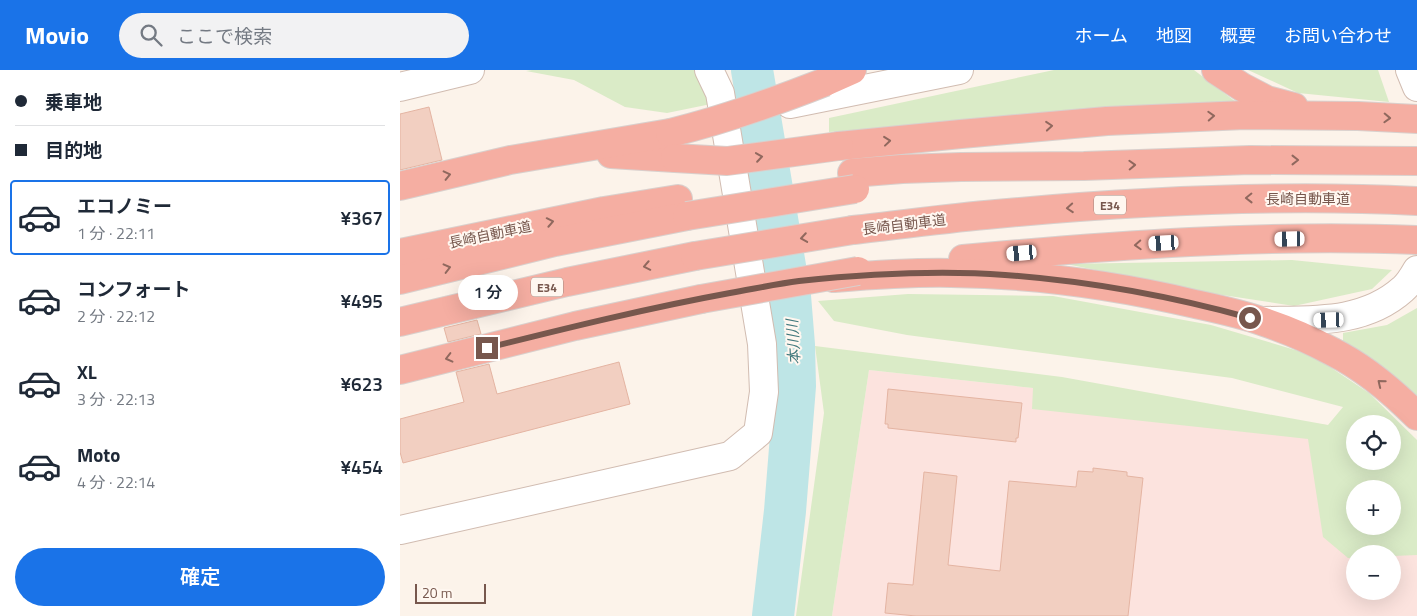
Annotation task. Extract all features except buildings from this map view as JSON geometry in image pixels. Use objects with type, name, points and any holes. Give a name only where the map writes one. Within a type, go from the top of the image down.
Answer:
[{"type":"highway","points":[[673,146],[705,125],[826,89],[852,70]]},
{"type":"highway","points":[[1216,70],[1267,100],[1296,108],[1358,116]]},
{"type":"highway","points":[[400,186],[510,160],[540,155],[673,146],[727,161],[839,146],[1107,121],[1245,115],[1358,116],[1417,119]]},
{"type":"highway","points":[[400,280],[687,207],[854,181],[964,177],[1084,166],[1250,160],[1417,161]]},
{"type":"highway","name":"長崎自動車道","points":[[400,322],[567,282],[695,256],[852,230],[995,214],[1132,203],[1250,198],[1417,201]]},
{"type":"highway","name":"長崎自動車道","points":[[400,253],[604,211],[687,207]]},
{"type":"highway","points":[[400,370],[575,326],[701,299],[797,281],[954,260],[1074,248],[1239,240],[1373,244],[1417,240]]},
{"type":"highway","points":[[1373,244],[1417,253]]},
{"type":"highway","points":[[858,274],[952,273],[1005,275],[1057,280],[1175,299],[1263,321],[1335,352],[1369,374],[1398,397],[1417,416]]},
{"type":"street","points":[[400,87],[470,70]]},
{"type":"street","points":[[400,530],[730,456],[758,433],[764,392],[762,344],[720,93],[708,70]]},
{"type":"street","points":[[826,89],[958,70]]},
{"type":"street","points":[[1410,70],[1417,87]]},
{"type":"street","points":[[1263,321],[1329,320],[1362,313],[1386,302],[1405,288],[1417,270]]},
{"type":"shaded area","points":[[869,370],[1033,388],[1328,425],[1346,535],[1417,535],[1417,616],[832,616]]},
{"type":"green space","points":[[694,70],[711,104],[667,113],[625,107],[574,80],[526,71]]},
{"type":"green space","points":[[1054,70],[1194,70],[1236,102],[829,132],[829,118]]},
{"type":"green space","points":[[1248,70],[1378,70],[1389,102],[1298,93]]},
{"type":"green space","points":[[1292,260],[1392,270],[1372,289],[1294,306],[1216,294],[1066,264]]},
{"type":"green space","points":[[908,294],[1053,296],[1211,325],[1312,355],[1369,393],[1391,415],[1346,415],[1346,470],[1401,470],[1401,424],[1417,440],[1417,555],[1401,556],[1401,545],[1346,545],[1346,556],[1323,537],[1308,439],[1032,409],[1033,388],[869,370],[832,616],[796,616],[824,413],[815,346],[1062,377],[1328,425],[1343,407],[1232,378],[907,335],[834,321],[818,301]]},
{"type":"green space","points":[[1417,308],[1417,397],[1390,373],[1343,343],[1343,333],[1387,325]]},
{"type":"waterway","name":"本川川","points":[[752,70],[790,296],[794,345],[795,386],[785,511],[773,616]]},
{"type":"route","points":[[487,348],[683,302],[797,281],[907,273],[1005,275],[1057,280],[1175,299],[1250,318]]}]
